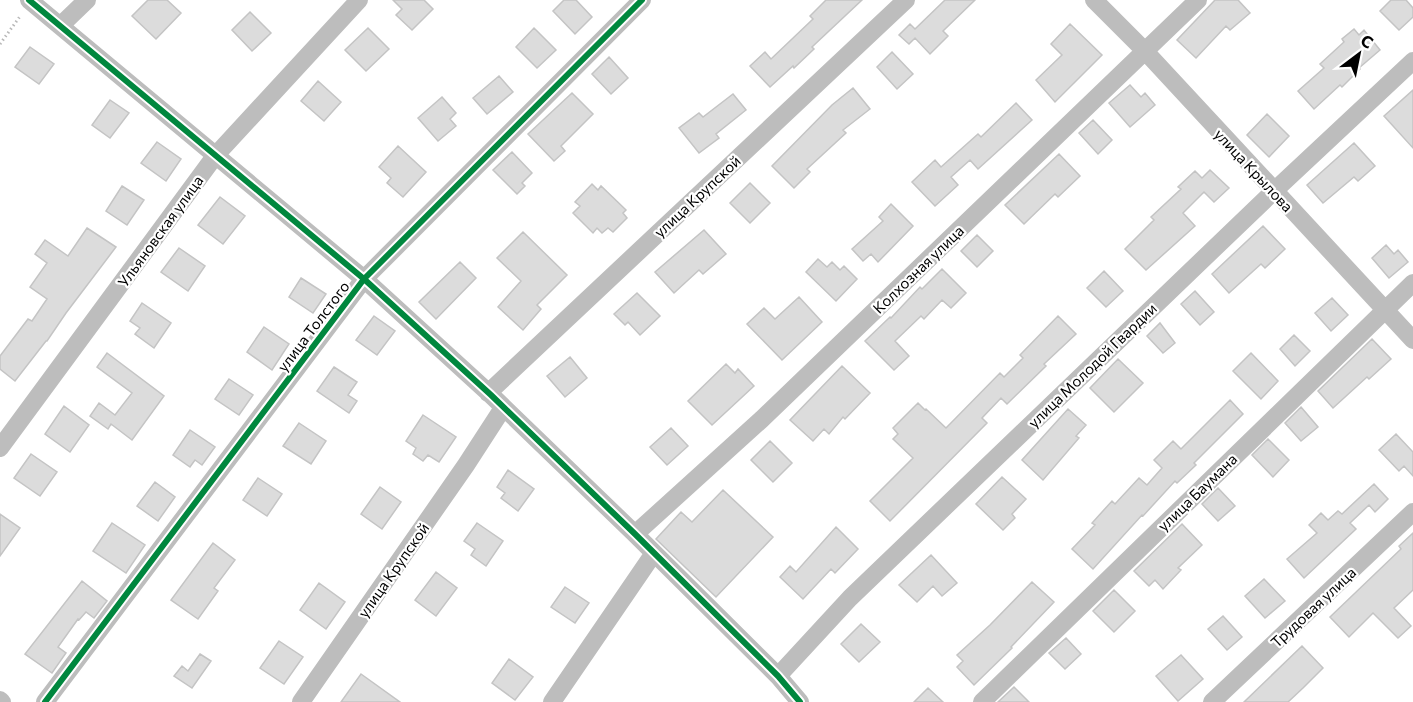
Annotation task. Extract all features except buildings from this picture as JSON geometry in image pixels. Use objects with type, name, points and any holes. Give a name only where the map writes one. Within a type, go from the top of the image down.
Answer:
[{"type":"street","points":[[60,26],[87,0]]},
{"type":"street","name":"Ульяновская улица","points":[[0,448],[215,156],[359,0]]},
{"type":"street","name":"улица Толстого","points":[[45,702],[364,279],[642,0]]},
{"type":"street","name":"улица Крупской","points":[[488,393],[906,0]]},
{"type":"street","name":"улица Крылова","points":[[1094,0],[1144,50],[1413,340]]},
{"type":"street","name":"Колхозная улица","points":[[635,534],[762,419],[1198,0]]},
{"type":"street","points":[[30,1],[364,279],[488,393],[635,534],[778,676],[796,701]]},
{"type":"street","name":"улица Молодой Гвардии","points":[[778,676],[859,590],[1274,191],[1413,61]]},
{"type":"street","name":"улица Баумана","points":[[982,702],[1413,283]]},
{"type":"street","name":"улица Крупской","points":[[301,702],[503,408]]},
{"type":"street","name":"Трудовая улица","points":[[1212,702],[1413,512]]},
{"type":"street","points":[[552,702],[654,553]]},
{"type":"path","points":[[0,44],[30,1]]},
{"type":"cycle path","points":[[29,0],[364,279],[491,395],[635,534],[778,676],[800,702]]},
{"type":"cycle path","points":[[45,702],[364,279],[642,0]]}]
